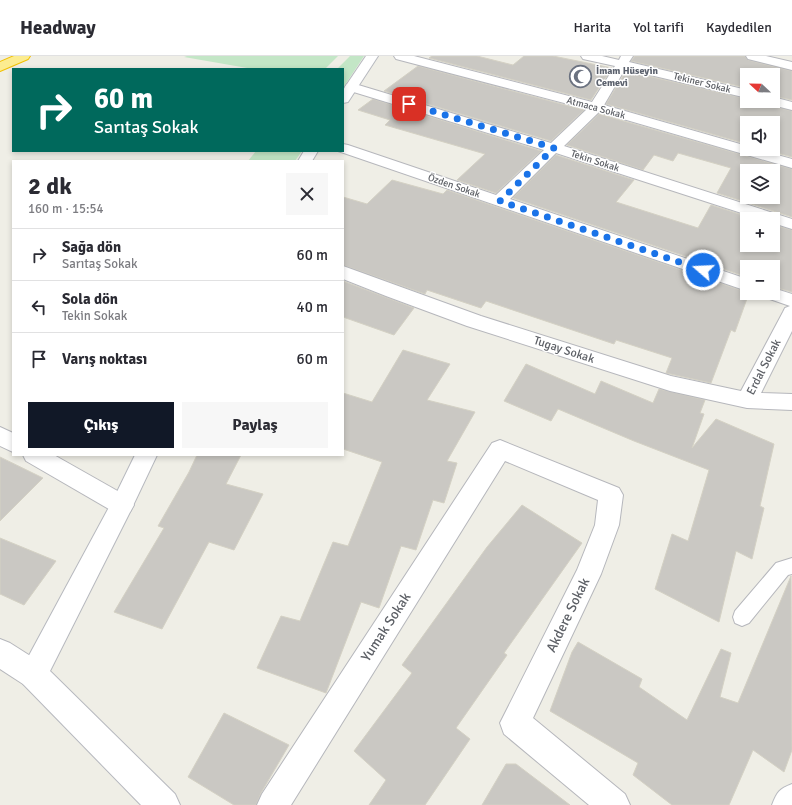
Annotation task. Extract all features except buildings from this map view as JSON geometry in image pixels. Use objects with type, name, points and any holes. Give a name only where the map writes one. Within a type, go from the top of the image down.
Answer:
[{"type":"highway","points":[[0,67],[24,56]]},
{"type":"street","points":[[344,98],[372,56]]},
{"type":"street","name":"Atmaca Sokak","points":[[400,56],[596,107],[792,164]]},
{"type":"street","name":"Tekiner Sokak","points":[[587,56],[625,60],[740,92]]},
{"type":"street","points":[[752,56],[792,66]]},
{"type":"street","points":[[500,201],[596,107],[625,60]]},
{"type":"street","name":"Tekin Sokak","points":[[351,87],[554,148],[792,224]]},
{"type":"street","points":[[780,103],[792,106]]},
{"type":"street","name":"Özden Sokak","points":[[344,148],[740,283]]},
{"type":"street","name":"Tugay Sokak","points":[[344,272],[392,292],[459,315],[607,364],[670,383],[747,400],[792,402]]},
{"type":"street","points":[[780,296],[792,300]]},
{"type":"street","name":"Erdal Sokak","points":[[747,400],[792,312]]},
{"type":"street","points":[[0,436],[12,442]]},
{"type":"street","name":"Yumak Sokak","points":[[273,805],[500,449]]},
{"type":"street","name":"Akdere Sokak","points":[[500,449],[611,495],[607,526],[588,574],[515,723],[614,805]]},
{"type":"street","points":[[36,456],[122,505]]},
{"type":"street","points":[[33,674],[122,505],[146,456]]},
{"type":"street","points":[[0,653],[33,674],[164,805]]},
{"type":"street","points":[[788,805],[792,800]]},
{"type":"lane","points":[[742,617],[782,568],[792,566]]},
{"type":"green space","points":[[338,56],[326,68],[247,68],[184,57]]},
{"type":"green space","points":[[350,56],[364,56],[344,86],[344,68],[338,68]]},
{"type":"green space","points":[[255,152],[301,152],[296,160],[249,160]]},
{"type":"place","name":"İmam Hüseyin Cemevi","points":[[581,77]]},
{"type":"route","points":[[409,104],[554,148],[500,201],[703,270]]}]
